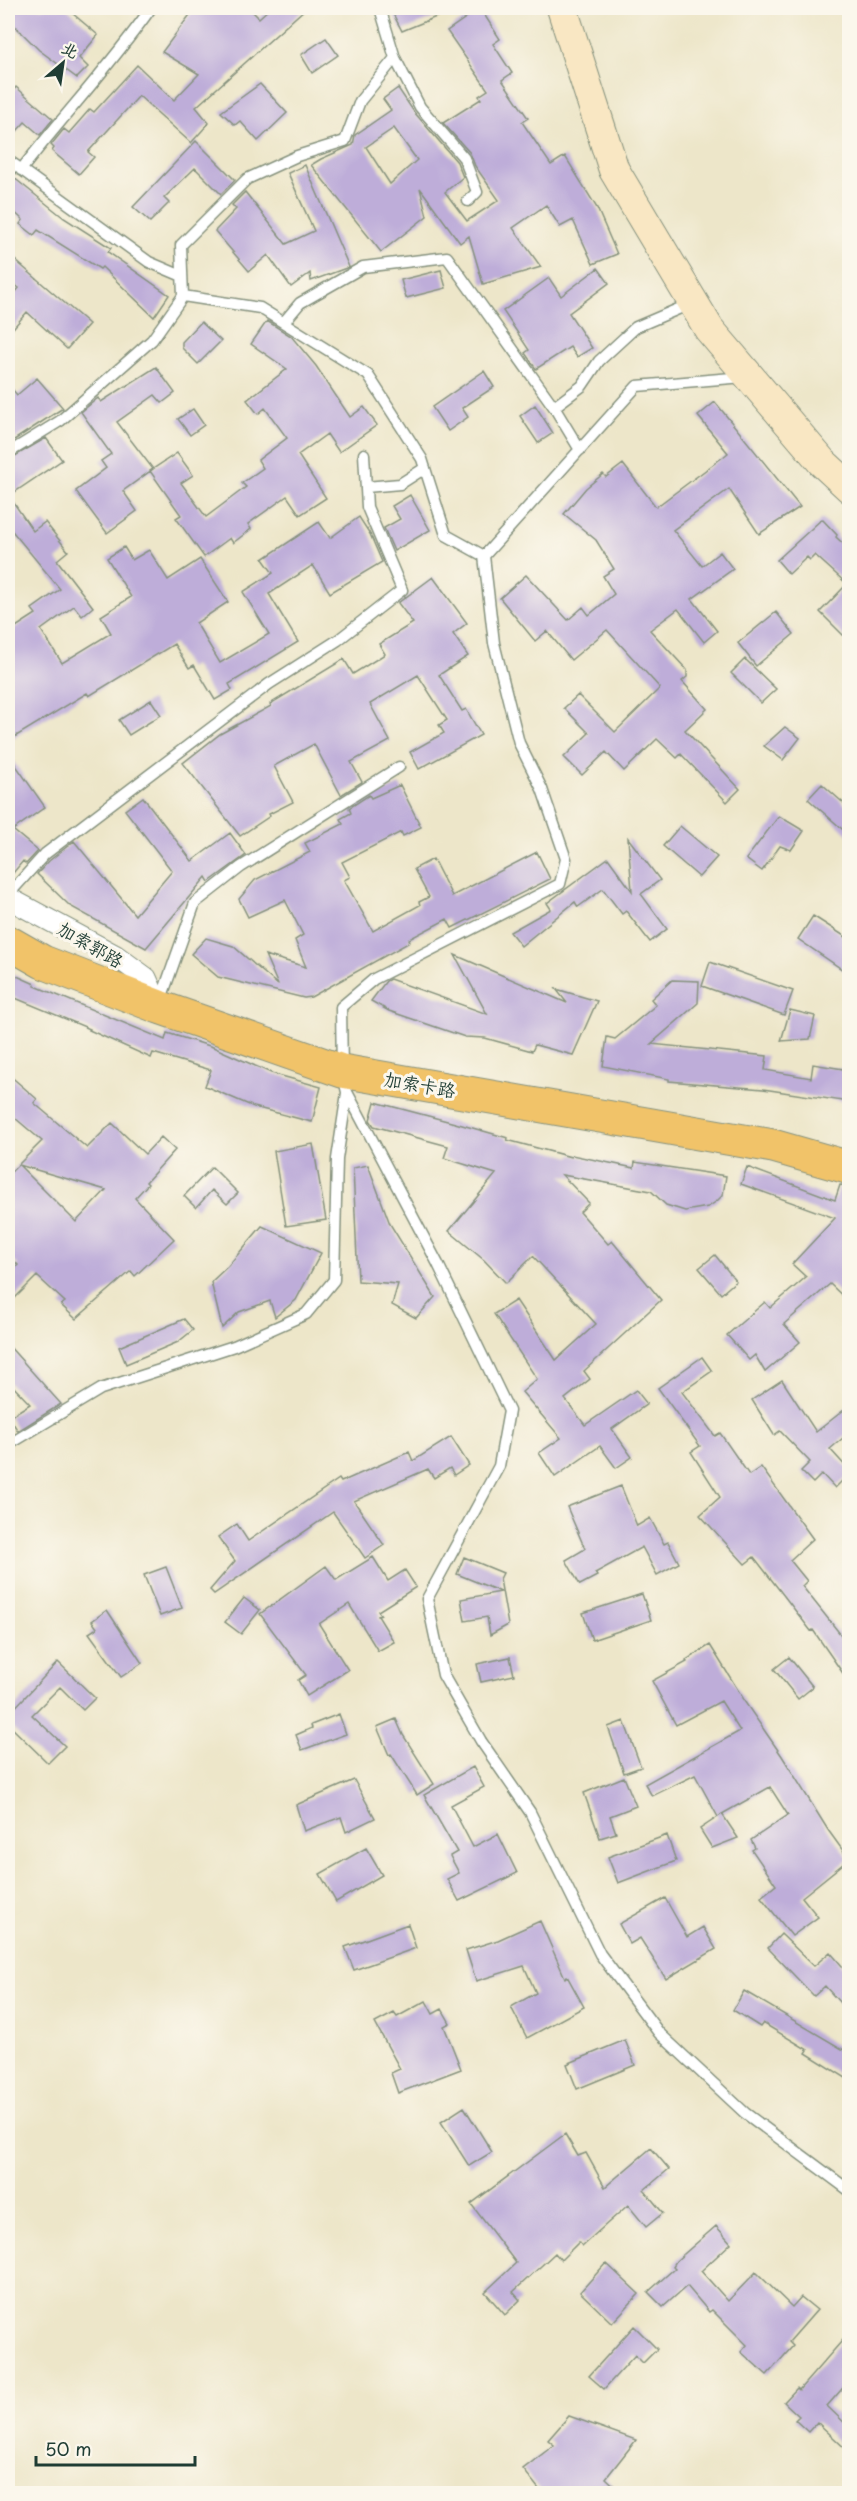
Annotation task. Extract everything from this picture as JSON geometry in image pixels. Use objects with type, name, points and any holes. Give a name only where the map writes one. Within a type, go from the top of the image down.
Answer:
[{"type":"main road","name":"加索卡路","points":[[8,942],[43,962],[345,1082],[772,1146],[849,1168]]},
{"type":"street","points":[[562,8],[614,170],[693,303],[709,329],[749,377],[822,462],[849,489]]},
{"type":"street","name":"加索郭路","points":[[8,896],[116,956],[146,978],[159,1007]]},
{"type":"lane","points":[[21,170],[126,44],[152,8]]},
{"type":"lane","points":[[380,8],[395,58],[420,107],[464,158],[477,192],[468,201]]},
{"type":"lane","points":[[8,453],[60,421],[152,340],[183,296],[181,245],[247,179],[297,156],[345,141],[360,101],[395,58]]},
{"type":"lane","points":[[8,160],[149,262],[182,276]]},
{"type":"lane","points":[[284,322],[300,303],[363,267],[447,256],[554,407],[580,450]]},
{"type":"lane","points":[[183,296],[260,308],[368,375],[422,459],[446,535],[484,556]]},
{"type":"lane","points":[[554,407],[582,386],[599,361],[636,327],[693,303]]},
{"type":"lane","points":[[8,1445],[101,1389],[234,1346],[306,1314],[334,1280],[337,1159],[345,1082],[341,1007],[374,979],[560,884],[566,859],[542,789],[519,743],[494,643],[484,556],[637,386],[749,377]]},
{"type":"lane","points":[[8,896],[45,854],[269,684],[338,640],[402,590],[367,507],[364,454]]},
{"type":"lane","points":[[366,487],[400,484],[424,468]]},
{"type":"lane","points":[[159,1007],[195,903],[241,867],[399,767]]},
{"type":"lane","points":[[345,1082],[438,1264],[509,1411],[499,1466],[427,1599],[443,1675],[481,1741],[530,1812],[600,1954],[659,2033],[745,2113],[849,2191]]},
{"type":"building","points":[[8,8],[66,8],[98,35],[79,58],[88,67],[77,78],[39,50],[8,19]]},
{"type":"building","points":[[195,8],[249,8],[259,18],[270,8],[306,8],[196,107],[209,123],[191,143],[139,96],[88,152],[94,157],[79,174],[52,151],[54,148],[51,145],[64,129],[69,133],[90,109],[94,112],[137,65],[174,100],[199,74],[162,52]]},
{"type":"building","points":[[390,8],[458,8],[402,31]]},
{"type":"building","points":[[480,8],[500,39],[493,44],[512,73],[502,80],[528,118],[522,122],[551,165],[565,156],[597,208],[617,254],[593,264],[573,220],[560,227],[546,205],[513,228],[541,267],[483,284],[469,236],[460,243],[420,188],[427,216],[381,252],[311,165],[353,145],[355,135],[391,110],[383,99],[398,88],[414,112],[457,162],[463,177],[445,192],[467,221],[499,200],[475,166],[470,153],[443,123],[481,99],[479,96],[488,90],[447,31]],"holes":[[[394,128],[417,160],[390,184],[366,147]]]},
{"type":"building","points":[[326,38],[338,55],[312,73],[301,55]]},
{"type":"building","points":[[260,84],[287,113],[258,141],[240,121],[235,125],[221,112]]},
{"type":"building","points":[[16,87],[53,119],[40,135],[25,122],[8,141],[8,97]]},
{"type":"building","points":[[196,141],[235,180],[221,194],[195,168],[164,198],[169,203],[150,222],[133,207]]},
{"type":"building","points":[[305,165],[349,267],[311,281],[310,273],[291,287],[268,255],[249,271],[215,231],[236,209],[232,205],[245,192],[286,244],[314,231],[288,173]]},
{"type":"building","points":[[8,173],[64,218],[111,248],[108,252],[169,295],[154,317],[102,267],[100,269],[38,230],[34,235],[20,224],[23,220],[8,206]]},
{"type":"building","points":[[8,254],[89,324],[67,349],[27,312],[8,334],[8,301],[19,288],[8,279]]},
{"type":"building","points":[[598,268],[609,283],[569,313],[592,348],[577,357],[570,347],[536,369],[525,353],[529,350],[503,311],[549,278],[561,296]]},
{"type":"building","points":[[441,270],[446,288],[406,298],[401,280]]},
{"type":"building","points":[[267,321],[291,336],[316,366],[350,417],[364,407],[377,425],[339,452],[327,434],[298,455],[326,498],[300,515],[287,496],[248,524],[251,529],[233,543],[230,538],[204,557],[176,518],[181,515],[150,471],[177,453],[193,475],[181,483],[206,517],[246,487],[242,483],[263,468],[258,460],[287,438],[265,408],[258,414],[247,400],[287,369],[251,344]]},
{"type":"building","points":[[201,322],[221,341],[198,364],[182,348],[182,342]]},
{"type":"building","points":[[156,367],[175,393],[162,403],[155,395],[117,422],[153,469],[123,491],[137,511],[107,533],[76,491],[106,468],[101,461],[111,454],[81,412],[98,398],[101,402]]},
{"type":"building","points":[[484,371],[494,387],[462,408],[468,417],[448,431],[432,407]]},
{"type":"building","points":[[37,378],[63,408],[8,444],[8,384],[17,395]]},
{"type":"building","points":[[715,402],[800,507],[759,534],[729,489],[673,530],[702,566],[720,552],[733,569],[692,599],[717,631],[704,642],[678,609],[650,630],[687,670],[687,677],[682,681],[707,709],[685,730],[740,789],[727,802],[681,754],[677,758],[657,739],[624,771],[606,752],[582,775],[564,757],[589,733],[564,708],[578,695],[615,732],[660,688],[607,630],[571,660],[547,631],[535,641],[500,598],[526,575],[568,620],[583,607],[589,615],[614,594],[603,576],[614,569],[596,540],[564,514],[586,488],[603,474],[606,477],[623,464],[656,507],[728,453],[698,416]]},
{"type":"building","points":[[535,405],[553,433],[538,443],[520,416]]},
{"type":"building","points":[[193,409],[204,425],[190,435],[178,419]]},
{"type":"building","points":[[46,438],[62,460],[9,496],[33,531],[45,522],[68,551],[57,560],[93,607],[82,616],[74,606],[41,630],[62,663],[111,633],[101,616],[131,597],[107,558],[124,547],[132,560],[149,550],[168,580],[200,559],[228,602],[196,623],[220,663],[269,634],[243,592],[273,573],[263,559],[319,522],[330,538],[359,517],[370,534],[382,562],[330,593],[313,565],[269,594],[298,642],[229,684],[232,690],[215,700],[194,665],[189,668],[174,644],[89,696],[87,693],[13,738],[8,729],[8,632],[36,614],[32,609],[60,589],[8,526],[8,460]]},
{"type":"building","points":[[410,495],[430,530],[394,551],[384,528],[400,519],[392,506]]},
{"type":"building","points":[[822,519],[849,549],[849,641],[820,612],[847,584],[815,555],[810,560],[807,557],[789,574],[777,560]]},
{"type":"building","points":[[433,577],[467,623],[453,634],[468,656],[439,675],[462,711],[466,709],[481,735],[419,769],[410,752],[444,733],[439,725],[447,720],[418,675],[370,704],[390,741],[351,762],[362,782],[341,795],[314,744],[274,766],[293,802],[269,814],[270,816],[240,836],[183,763],[220,734],[271,706],[270,704],[344,659],[353,674],[385,654],[379,644],[413,623],[398,603]]},
{"type":"building","points":[[776,612],[794,634],[756,666],[738,643]]},
{"type":"building","points":[[745,659],[776,689],[761,703],[731,673]]},
{"type":"building","points":[[151,700],[161,715],[129,735],[119,720]]},
{"type":"building","points":[[785,727],[800,738],[783,760],[764,746]]},
{"type":"building","points":[[8,754],[45,807],[13,830],[38,851],[26,864],[23,861],[8,879]]},
{"type":"building","points":[[822,784],[849,808],[849,835],[808,799]]},
{"type":"building","points":[[400,785],[421,827],[403,836],[401,832],[342,862],[350,877],[344,880],[373,931],[420,905],[419,902],[429,897],[414,869],[433,859],[452,896],[537,852],[550,879],[452,928],[447,919],[311,997],[304,998],[218,977],[191,954],[206,938],[233,946],[278,985],[265,955],[306,967],[295,940],[303,935],[285,900],[248,917],[239,899],[255,880],[310,852],[305,843],[343,824],[340,819],[351,813],[349,808],[369,795],[371,798]]},
{"type":"building","points":[[143,797],[192,861],[230,833],[246,855],[209,882],[206,877],[146,948],[70,906],[37,874],[74,841],[135,915],[172,871],[125,810]]},
{"type":"building","points":[[779,816],[804,831],[791,850],[780,846],[762,871],[746,859]]},
{"type":"building","points":[[680,826],[717,857],[699,877],[663,846]]},
{"type":"building","points":[[628,838],[660,880],[641,894],[667,929],[650,942],[626,911],[622,914],[603,889],[578,907],[575,902],[521,946],[510,932],[551,909],[547,903],[608,858],[632,891]]},
{"type":"building","points":[[813,916],[849,939],[849,974],[798,939]]},
{"type":"building","points":[[455,955],[567,1003],[556,989],[597,1001],[573,1055],[535,1045],[532,1051],[485,1038],[465,1037],[389,1011],[371,1001],[390,979],[487,1014]]},
{"type":"building","points":[[710,962],[793,991],[784,1015],[702,986]]},
{"type":"building","points":[[8,972],[35,986],[165,1040],[167,1033],[213,1047],[271,1073],[321,1087],[312,1122],[254,1107],[205,1086],[211,1070],[153,1053],[151,1058],[90,1029],[8,995]]},
{"type":"building","points":[[672,980],[699,981],[698,1003],[651,1044],[767,1056],[765,1070],[811,1078],[813,1064],[849,1070],[849,1102],[763,1089],[669,1081],[669,1079],[603,1066],[607,1037],[615,1039],[656,1005],[651,999]]},
{"type":"building","points":[[790,1010],[815,1016],[810,1039],[781,1041]]},
{"type":"building","points":[[8,1074],[37,1099],[34,1103],[87,1148],[112,1123],[145,1154],[161,1137],[175,1150],[135,1198],[174,1239],[135,1276],[131,1271],[76,1319],[61,1305],[65,1302],[37,1276],[8,1305],[8,1276],[18,1265],[8,1254],[8,1175],[42,1141],[8,1112]],"holes":[[[19,1165],[106,1190],[76,1222]]]},
{"type":"building","points":[[375,1102],[571,1157],[572,1155],[634,1168],[635,1162],[726,1176],[723,1195],[717,1201],[708,1207],[685,1211],[666,1205],[651,1191],[562,1175],[589,1203],[580,1212],[608,1244],[612,1241],[661,1300],[584,1371],[590,1379],[565,1399],[585,1425],[636,1390],[647,1404],[612,1429],[632,1457],[616,1468],[600,1446],[555,1477],[539,1453],[561,1438],[522,1392],[537,1379],[494,1314],[516,1300],[556,1360],[596,1324],[533,1256],[506,1283],[484,1260],[449,1231],[496,1174],[444,1158],[448,1146],[374,1126],[370,1120]]},
{"type":"building","points":[[313,1144],[326,1220],[286,1226],[274,1151]]},
{"type":"building","points":[[368,1165],[390,1224],[435,1297],[416,1318],[392,1305],[398,1284],[358,1281],[353,1168]]},
{"type":"building","points":[[212,1167],[238,1193],[227,1204],[212,1190],[196,1208],[184,1196]]},
{"type":"building","points":[[747,1167],[835,1200],[840,1185],[849,1186],[849,1302],[830,1284],[784,1324],[800,1342],[765,1372],[755,1355],[749,1360],[727,1335],[765,1302],[770,1308],[806,1277],[792,1264],[835,1218],[741,1184]]},
{"type":"building","points":[[262,1226],[321,1253],[296,1300],[275,1317],[270,1301],[239,1312],[222,1328],[211,1282]]},
{"type":"building","points":[[715,1255],[736,1281],[721,1294],[699,1268]]},
{"type":"building","points":[[184,1319],[193,1330],[178,1342],[126,1364],[119,1347]]},
{"type":"building","points":[[8,1345],[61,1404],[18,1431],[9,1417],[30,1404],[8,1381]]},
{"type":"building","points":[[702,1357],[712,1371],[682,1392],[715,1436],[720,1433],[749,1475],[761,1467],[813,1539],[790,1560],[807,1581],[802,1586],[849,1645],[849,1682],[813,1630],[811,1631],[754,1557],[745,1564],[700,1515],[720,1497],[691,1452],[700,1446],[658,1388]]},
{"type":"building","points":[[782,1380],[816,1432],[849,1406],[849,1433],[830,1449],[849,1470],[849,1474],[835,1488],[822,1474],[813,1483],[801,1471],[810,1462],[780,1431],[774,1435],[752,1400]]},
{"type":"building","points":[[451,1437],[469,1465],[454,1475],[450,1468],[434,1478],[428,1469],[354,1501],[384,1545],[365,1558],[333,1512],[214,1594],[210,1590],[235,1561],[218,1537],[237,1524],[248,1541],[339,1479],[341,1482],[409,1452],[413,1461]]},
{"type":"building","points":[[621,1486],[637,1526],[650,1518],[664,1544],[668,1542],[679,1563],[657,1575],[642,1547],[595,1573],[597,1576],[580,1585],[566,1560],[585,1549],[567,1507]]},
{"type":"building","points":[[373,1557],[388,1581],[405,1570],[416,1587],[378,1611],[381,1615],[378,1616],[394,1642],[378,1651],[349,1604],[319,1624],[348,1670],[307,1696],[298,1680],[306,1675],[260,1614],[326,1566],[336,1580]]},
{"type":"building","points":[[464,1557],[503,1573],[500,1579],[508,1625],[490,1635],[487,1617],[465,1621],[461,1599],[501,1592],[457,1574]]},
{"type":"building","points":[[166,1567],[182,1608],[160,1616],[144,1575]]},
{"type":"building","points":[[642,1594],[651,1620],[592,1640],[583,1613]]},
{"type":"building","points":[[244,1598],[260,1610],[241,1634],[225,1622]]},
{"type":"building","points":[[107,1610],[142,1663],[121,1677],[89,1633],[97,1628],[92,1621]]},
{"type":"building","points":[[710,1645],[742,1698],[849,1859],[802,1897],[818,1917],[792,1936],[761,1897],[776,1885],[752,1850],[755,1848],[751,1840],[788,1815],[770,1787],[722,1814],[738,1838],[712,1848],[700,1829],[718,1817],[695,1775],[652,1796],[645,1784],[740,1731],[721,1701],[676,1725],[652,1681],[687,1662],[686,1660]]},
{"type":"building","points":[[510,1657],[514,1675],[481,1682],[477,1664]]},
{"type":"building","points":[[789,1657],[813,1687],[798,1699],[774,1669]]},
{"type":"building","points":[[58,1662],[95,1698],[83,1710],[60,1687],[32,1715],[65,1746],[48,1763],[8,1724],[8,1715]]},
{"type":"building","points":[[339,1714],[346,1734],[302,1750],[296,1735],[312,1728],[311,1725]]},
{"type":"building","points":[[396,1719],[403,1735],[434,1784],[417,1795],[391,1754],[389,1755],[377,1727]]},
{"type":"building","points":[[624,1721],[641,1767],[624,1773],[608,1727]]},
{"type":"building","points":[[473,1767],[484,1787],[451,1805],[473,1847],[498,1834],[517,1873],[459,1901],[447,1879],[459,1873],[450,1856],[457,1852],[424,1795]]},
{"type":"building","points":[[624,1777],[636,1806],[610,1816],[616,1833],[600,1838],[584,1793]]},
{"type":"building","points":[[354,1780],[375,1818],[346,1832],[341,1817],[304,1831],[296,1805]]},
{"type":"building","points":[[667,1835],[676,1861],[618,1883],[608,1857]]},
{"type":"building","points":[[366,1848],[382,1875],[336,1902],[320,1874]]},
{"type":"building","points":[[665,1898],[687,1937],[703,1927],[716,1949],[666,1979],[640,1938],[630,1944],[619,1924]]},
{"type":"building","points":[[540,1921],[565,1978],[567,1976],[584,2007],[527,2038],[511,2007],[536,1993],[524,1966],[476,1981],[466,1950],[498,1940]]},
{"type":"building","points":[[408,1924],[416,1948],[354,1970],[345,1947]]},
{"type":"building","points":[[781,1934],[814,1966],[830,1952],[849,1974],[849,2013],[825,1986],[814,1996],[768,1948]]},
{"type":"building","points":[[744,1991],[849,2053],[849,2080],[806,2053],[808,2050],[763,2023],[760,2027],[733,2010]]},
{"type":"building","points":[[426,2001],[433,2014],[442,2009],[450,2023],[444,2026],[461,2069],[398,2093],[391,2073],[400,2069],[375,2023],[394,2013],[397,2017]]},
{"type":"building","points":[[625,2040],[635,2065],[577,2089],[567,2064]]},
{"type":"building","points":[[464,2107],[492,2152],[469,2166],[441,2122]]},
{"type":"building","points":[[565,2134],[578,2156],[586,2153],[605,2187],[651,2148],[669,2169],[644,2190],[663,2213],[646,2227],[628,2205],[582,2246],[579,2242],[561,2260],[555,2253],[513,2292],[520,2300],[505,2315],[485,2292],[516,2263],[471,2204]]},
{"type":"building","points":[[716,2226],[731,2243],[701,2271],[728,2301],[756,2272],[792,2307],[801,2297],[817,2310],[789,2342],[793,2346],[767,2375],[741,2352],[747,2345],[712,2310],[709,2312],[687,2286],[663,2307],[648,2292],[675,2268],[673,2266],[676,2261]]},
{"type":"building","points":[[606,2263],[639,2294],[612,2323],[580,2292]]},
{"type":"building","points":[[634,2326],[657,2349],[643,2363],[635,2355],[604,2389],[589,2376]]},
{"type":"building","points":[[849,2333],[849,2381],[827,2406],[849,2427],[849,2452],[817,2422],[808,2432],[795,2420],[799,2416],[784,2402],[797,2388],[799,2390]]},
{"type":"building","points":[[569,2416],[636,2440],[606,2478],[622,2493],[542,2493],[523,2469],[554,2445],[548,2440]]}]
